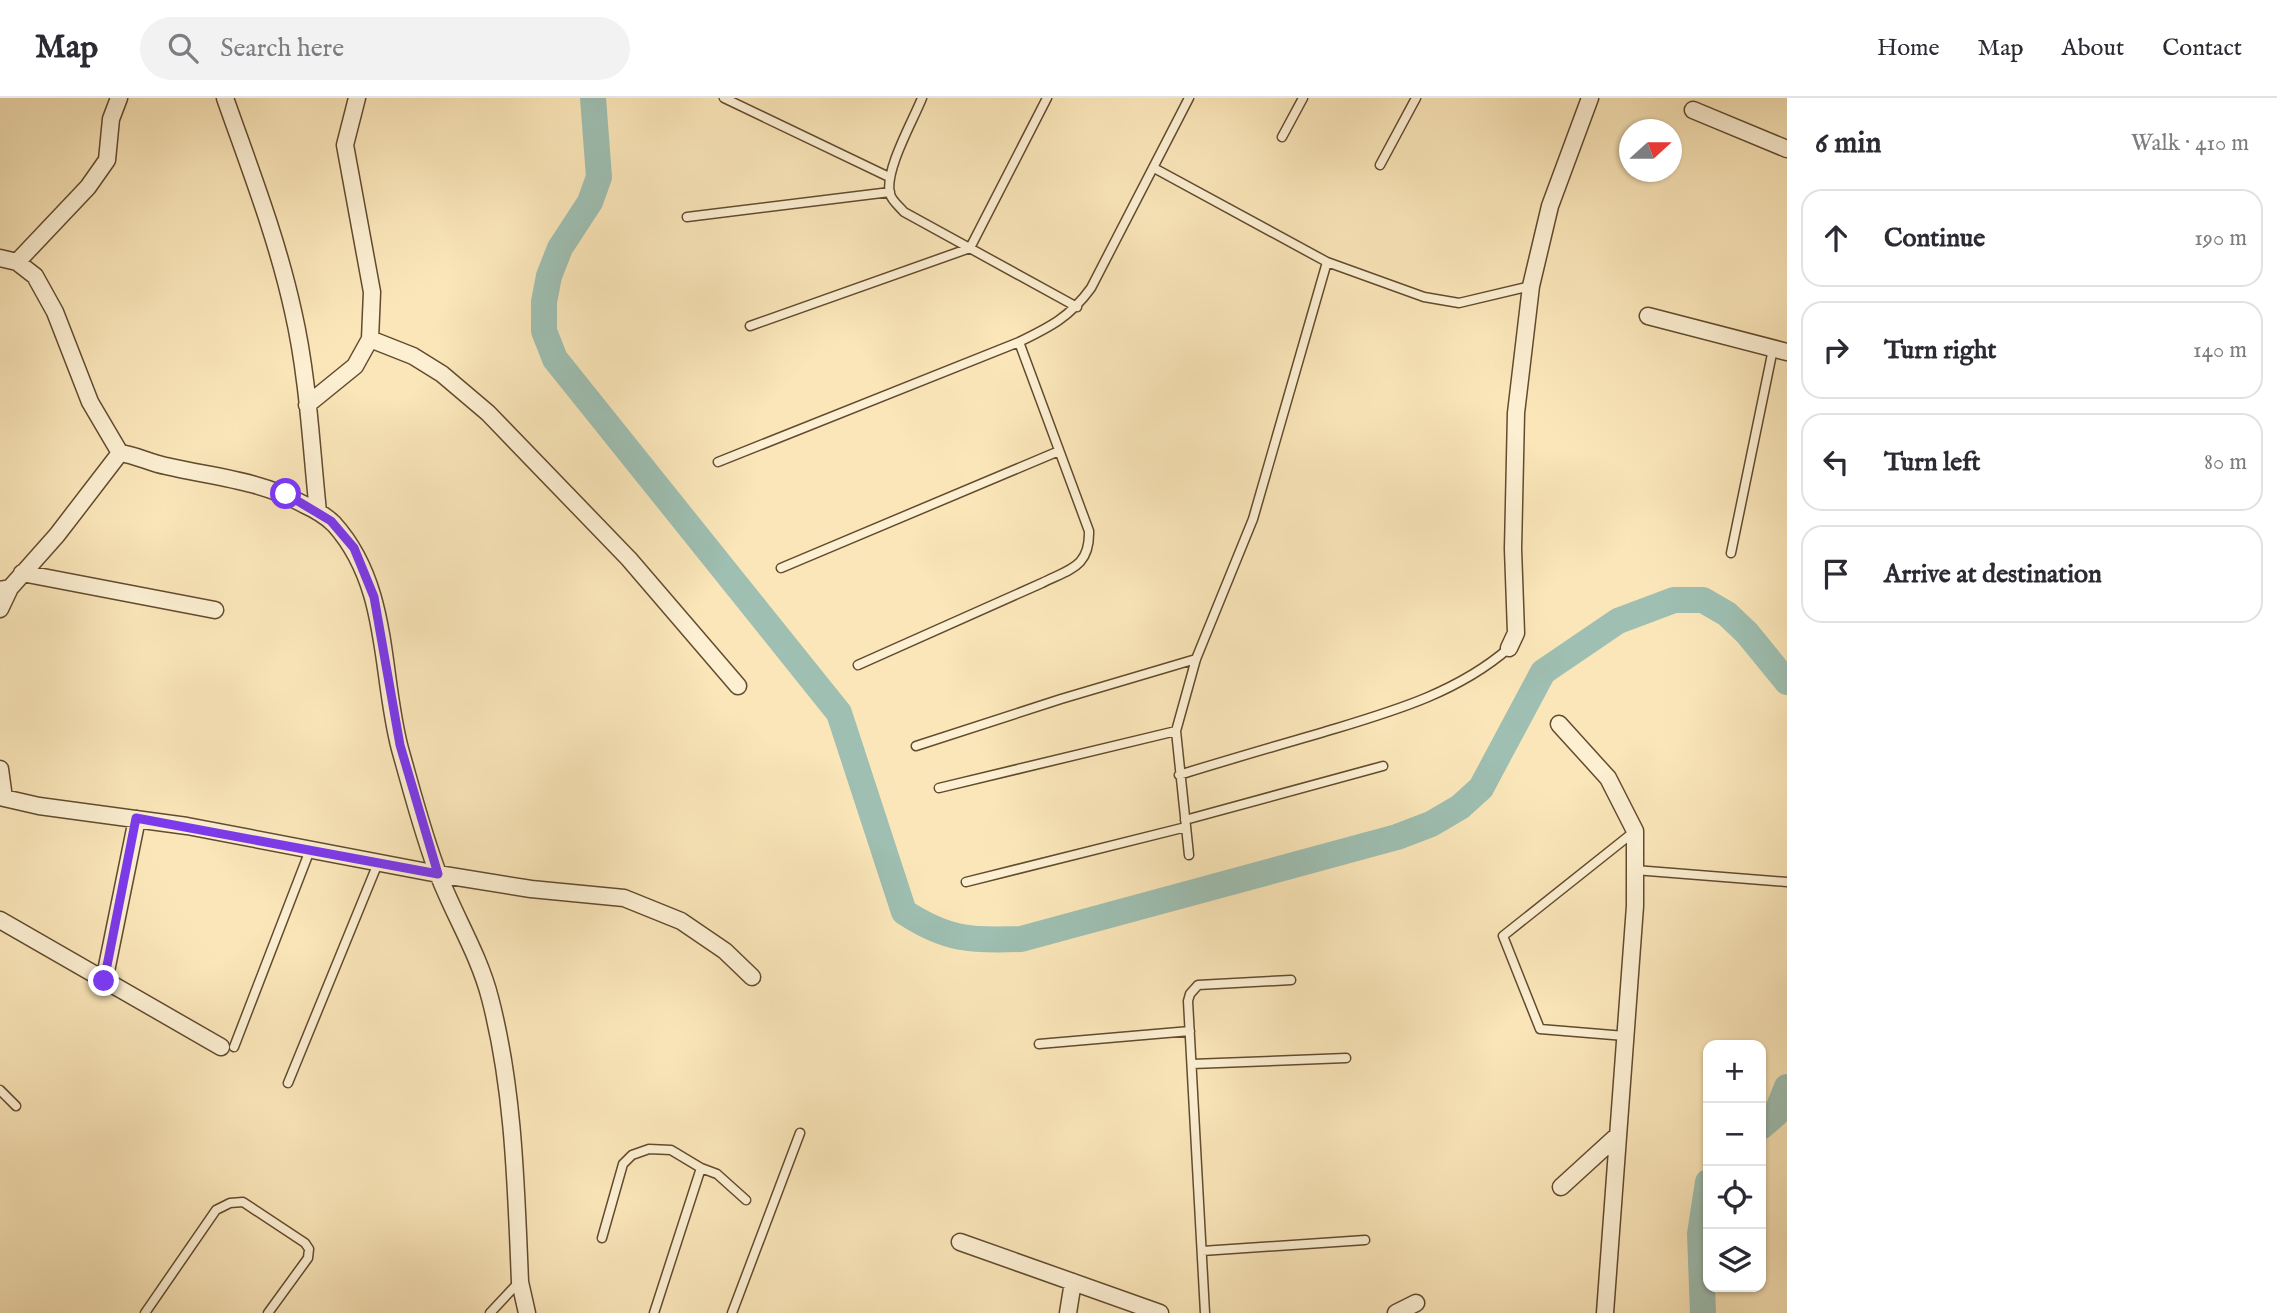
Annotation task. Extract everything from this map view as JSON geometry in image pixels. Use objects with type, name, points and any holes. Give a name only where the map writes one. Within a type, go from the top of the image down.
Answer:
[{"type":"street","points":[[17,262],[88,187],[107,160],[111,119],[119,98]]},
{"type":"street","points":[[225,98],[283,268],[304,373],[318,512]]},
{"type":"street","points":[[307,404],[355,366],[370,338],[372,292],[345,145],[357,98]]},
{"type":"street","points":[[1509,648],[1516,633],[1513,549],[1516,413],[1531,286],[1550,206],[1590,98]]},
{"type":"street","points":[[1693,110],[1787,149]]},
{"type":"street","points":[[0,258],[17,262],[34,276],[55,312],[90,402],[120,453]]},
{"type":"street","points":[[1648,316],[1780,350]]},
{"type":"street","points":[[370,338],[413,356],[442,374],[488,413],[629,559],[738,686]]},
{"type":"street","points":[[120,453],[136,455],[163,466],[255,483],[286,494],[331,521],[354,548],[374,597],[400,745],[438,874],[474,953],[489,996],[508,1085],[520,1282],[527,1313]]},
{"type":"street","points":[[0,609],[5,589],[57,535],[120,453]]},
{"type":"street","points":[[22,573],[215,610]]},
{"type":"street","points":[[1559,724],[1608,778],[1635,831],[1635,906],[1605,1313]]},
{"type":"street","points":[[0,769],[2,797],[39,806],[136,818],[438,874],[624,898],[681,921],[725,951],[752,977]]},
{"type":"street","points":[[104,981],[136,818]]},
{"type":"street","points":[[0,920],[104,981],[228,1047]]},
{"type":"street","points":[[1561,1187],[1618,1135]]},
{"type":"street","points":[[960,1242],[1160,1313]]},
{"type":"street","points":[[1068,1313],[1073,1282]]},
{"type":"street","points":[[1396,1313],[1416,1303]]},
{"type":"lane","points":[[724,98],[889,177]]},
{"type":"lane","points":[[922,98],[889,177],[894,201],[904,212],[1077,307]]},
{"type":"lane","points":[[750,326],[971,248],[1047,98]]},
{"type":"lane","points":[[718,462],[1018,342],[1048,328],[1077,307],[1091,288],[1189,98]]},
{"type":"lane","points":[[1282,137],[1303,98]]},
{"type":"lane","points":[[1380,164],[1416,98]]},
{"type":"lane","points":[[1154,169],[1327,262],[1424,297],[1459,303],[1531,286]]},
{"type":"lane","points":[[687,217],[890,192]]},
{"type":"lane","points":[[1189,855],[1176,731],[1196,659],[1253,519],[1327,262]]},
{"type":"lane","points":[[858,665],[1042,583],[1072,568],[1086,557],[1090,547],[1089,531],[1018,342]]},
{"type":"lane","points":[[1731,552],[1780,350]]},
{"type":"lane","points":[[781,568],[1059,451]]},
{"type":"lane","points":[[1179,775],[1400,709],[1454,686],[1494,661],[1509,648]]},
{"type":"lane","points":[[916,746],[1196,659]]},
{"type":"lane","points":[[939,788],[1176,731]]},
{"type":"lane","points":[[966,882],[1186,824],[1383,766]]},
{"type":"lane","points":[[1625,1036],[1540,1029],[1503,936],[1635,831]]},
{"type":"lane","points":[[228,1047],[310,850]]},
{"type":"lane","points":[[288,1083],[378,863]]},
{"type":"lane","points":[[1635,870],[1787,882]]},
{"type":"lane","points":[[1205,1313],[1188,1001],[1190,993],[1199,985],[1291,981]]},
{"type":"lane","points":[[1039,1044],[1190,1031]]},
{"type":"lane","points":[[1192,1064],[1346,1058]]},
{"type":"lane","points":[[0,1090],[16,1106]]},
{"type":"lane","points":[[732,1313],[800,1133]]},
{"type":"lane","points":[[602,1238],[623,1164],[632,1155],[649,1149],[671,1150],[717,1174],[746,1200]]},
{"type":"lane","points":[[654,1313],[701,1168]]},
{"type":"lane","points":[[145,1313],[216,1210],[230,1203],[243,1202],[305,1243],[309,1249],[308,1258],[268,1313]]},
{"type":"lane","points":[[1202,1251],[1365,1240]]},
{"type":"lane","points":[[490,1313],[520,1282]]},
{"type":"waterway","points":[[593,98],[599,177],[590,202],[560,248],[549,276],[544,302],[544,331],[555,359],[839,713],[904,912],[933,928],[973,939],[1021,939],[1397,837],[1431,824],[1460,807],[1481,788],[1543,672],[1618,621],[1674,600],[1703,600],[1727,614],[1747,633],[1787,682]]},
{"type":"waterway","points":[[1766,1123],[1776,1114],[1787,1087]]},
{"type":"waterway","points":[[1703,1214],[1700,1234],[1703,1313]]},
{"type":"route","points":[[104,981],[136,818],[438,874],[400,745],[374,597],[354,548],[331,521],[286,494]]}]
